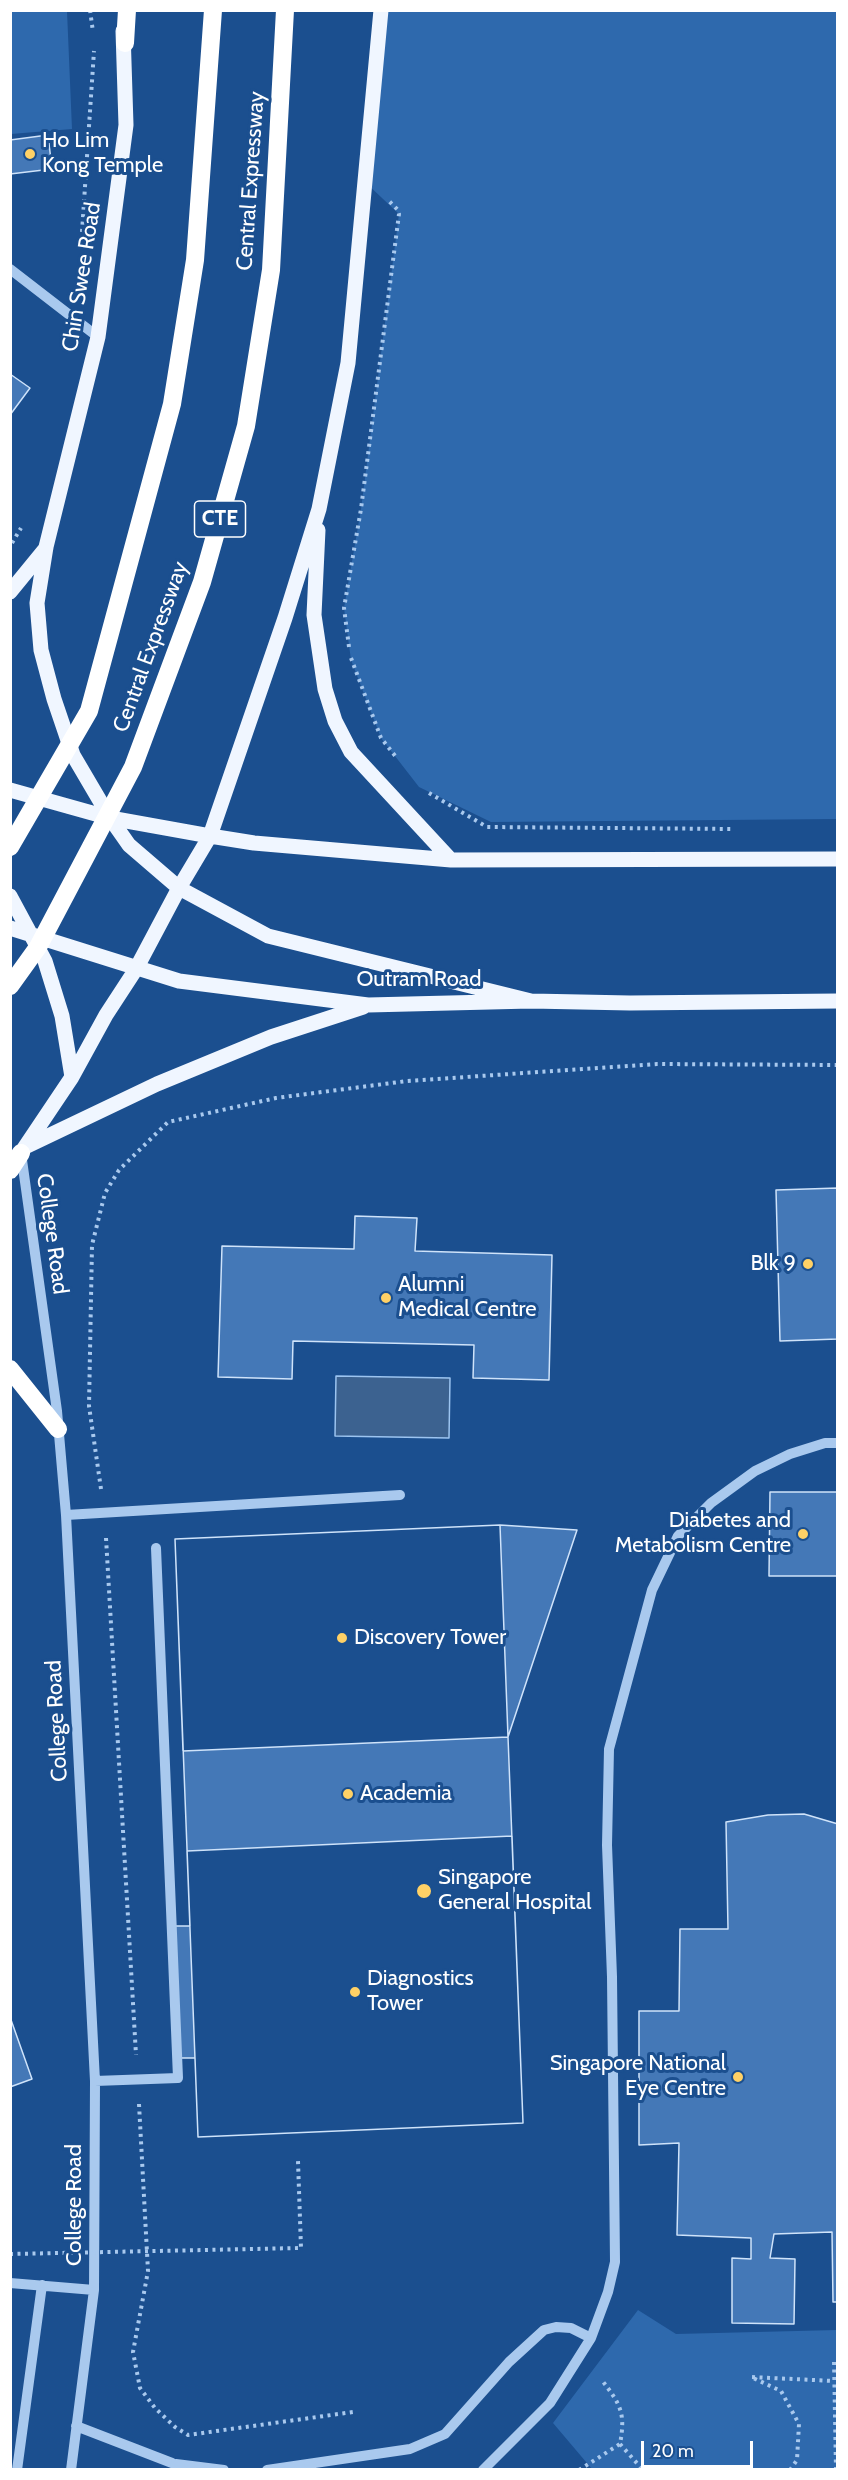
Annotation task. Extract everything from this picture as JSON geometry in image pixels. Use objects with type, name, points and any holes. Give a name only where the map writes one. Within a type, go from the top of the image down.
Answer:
[{"type":"highway","points":[[125,43],[127,10]]},
{"type":"highway","name":"Central Expressway","points":[[10,847],[89,711],[172,404],[195,260],[213,10]]},
{"type":"highway","name":"Central Expressway","points":[[10,986],[38,947],[133,767],[202,582],[246,426],[271,270],[285,10]]},
{"type":"highway","points":[[10,1170],[23,1150]]},
{"type":"highway","points":[[10,1370],[58,1429]]},
{"type":"main road","name":"Chin Swee Road","points":[[120,10],[125,43],[126,125],[98,337],[46,547],[37,603],[41,650],[54,699],[73,755],[110,818],[129,845],[179,888],[268,936],[531,1001]]},
{"type":"main road","points":[[23,1150],[72,1077],[106,1015],[136,969],[179,888],[210,836],[285,618],[319,509],[348,363],[381,10]]},
{"type":"main road","points":[[319,509],[315,615],[325,689],[335,721],[351,752],[451,860]]},
{"type":"main road","points":[[10,592],[46,547]]},
{"type":"main road","points":[[10,790],[110,818],[254,843],[451,860],[837,859]]},
{"type":"main road","points":[[10,896],[45,961],[62,1016],[72,1077]]},
{"type":"main road","name":"Outram Road","points":[[10,928],[179,981],[368,1005],[531,1001],[630,1003],[837,1001]]},
{"type":"main road","points":[[23,1150],[157,1084],[271,1037],[368,1005]]},
{"type":"street","points":[[10,269],[98,337]]},
{"type":"street","name":"College Road","points":[[23,1150],[58,1429],[66,1515],[95,2081],[94,2290],[71,2469]]},
{"type":"street","points":[[483,2469],[550,2403],[591,2338],[608,2292],[615,2262],[612,1988],[607,1845],[609,1749],[652,1590],[678,1536],[711,1503],[755,1471],[790,1454],[825,1443],[837,1443]]},
{"type":"street","points":[[66,1515],[400,1495]]},
{"type":"street","points":[[95,2081],[177,2078],[156,1548]]},
{"type":"street","name":"College Road","points":[[10,2283],[94,2290]]},
{"type":"street","points":[[17,2469],[42,2285]]},
{"type":"street","points":[[267,2469],[410,2449],[445,2434],[508,2362],[544,2330],[556,2327],[571,2328],[591,2338]]},
{"type":"street","points":[[76,2426],[177,2466],[224,2469]]},
{"type":"path","points":[[365,182],[394,205],[399,214],[361,509],[344,608],[351,660],[381,738],[400,762]]},
{"type":"path","points":[[419,787],[487,827],[741,829]]},
{"type":"path","points":[[353,2412],[188,2435],[175,2427],[155,2408],[140,2388],[134,2352],[148,2271],[105,1512],[89,1406],[92,1245],[105,1193],[119,1170],[168,1122],[276,1098],[407,1082],[657,1064],[837,1065]]},
{"type":"path","points":[[10,2254],[301,2248],[298,2161]]},
{"type":"path","points":[[836,2469],[834,2360],[837,2360]]},
{"type":"path","points":[[790,2469],[798,2460],[799,2424],[781,2391],[751,2377],[834,2381]]},
{"type":"path","points":[[579,2469],[620,2444],[623,2430],[620,2404],[601,2379]]},
{"type":"path","points":[[620,2444],[643,2469]]},
{"type":"shaded area","points":[[11,10],[67,11],[72,129],[11,134]]},
{"type":"shaded area","points":[[381,11],[837,11],[837,819],[491,822],[419,787],[381,738],[351,660],[344,608],[361,509],[399,214],[365,182]]},
{"type":"shaded area","points":[[336,1376],[450,1378],[449,1438],[335,1436]]},
{"type":"shaded area","points":[[638,2310],[676,2334],[837,2330],[837,2469],[592,2469],[553,2423]]},
{"type":"building","name":"Ho Lim Kong Temple","points":[[48,135],[52,169],[10,174],[10,140]]},
{"type":"building","points":[[10,374],[30,388],[10,415]]},
{"type":"building","name":"Blk 9","points":[[838,1188],[838,1339],[780,1341],[776,1190]]},
{"type":"building","name":"Alumni Medical Centre","points":[[355,1216],[417,1218],[415,1251],[552,1255],[549,1380],[473,1378],[474,1345],[293,1341],[292,1379],[218,1377],[222,1246],[354,1249]]},
{"type":"building","name":"Diabetes and Metabolism Centre","points":[[770,1492],[838,1492],[838,1576],[769,1576]]},
{"type":"building","name":"Academia","points":[[500,1525],[577,1530],[508,1737],[523,2123],[198,2137],[195,2058],[179,2058],[174,1926],[190,1926],[175,1539]]},
{"type":"building","name":"Discovery Tower","points":[[500,1525],[508,1737],[183,1751],[175,1539]]},
{"type":"building","name":"Singapore National Eye Centre","points":[[804,1814],[838,1824],[838,2302],[833,2302],[832,2232],[774,2234],[770,2258],[795,2259],[794,2324],[732,2323],[732,2258],[751,2259],[751,2238],[677,2235],[679,2143],[639,2145],[639,2011],[679,2011],[680,1929],[728,1929],[726,1822],[768,1815]]},
{"type":"building","name":"Diagnostics Tower","points":[[512,1836],[523,2123],[198,2137],[187,1851]]},
{"type":"building","points":[[10,2017],[32,2079],[10,2087]]},
{"type":"place","name":"Ho Lim Kong Temple","points":[[30,154]]},
{"type":"place","name":"Blk 9","points":[[808,1264]]},
{"type":"place","name":"Alumni Medical Centre","points":[[386,1298]]},
{"type":"place","name":"Diabetes and Metabolism Centre","points":[[803,1534]]},
{"type":"place","name":"Discovery Tower","points":[[342,1638]]},
{"type":"place","name":"Academia","points":[[348,1794]]},
{"type":"place","name":"Singapore General Hospital","points":[[424,1891]]},
{"type":"place","name":"Diagnostics Tower","points":[[355,1992]]},
{"type":"place","name":"Singapore National Eye Centre","points":[[738,2077]]}]
